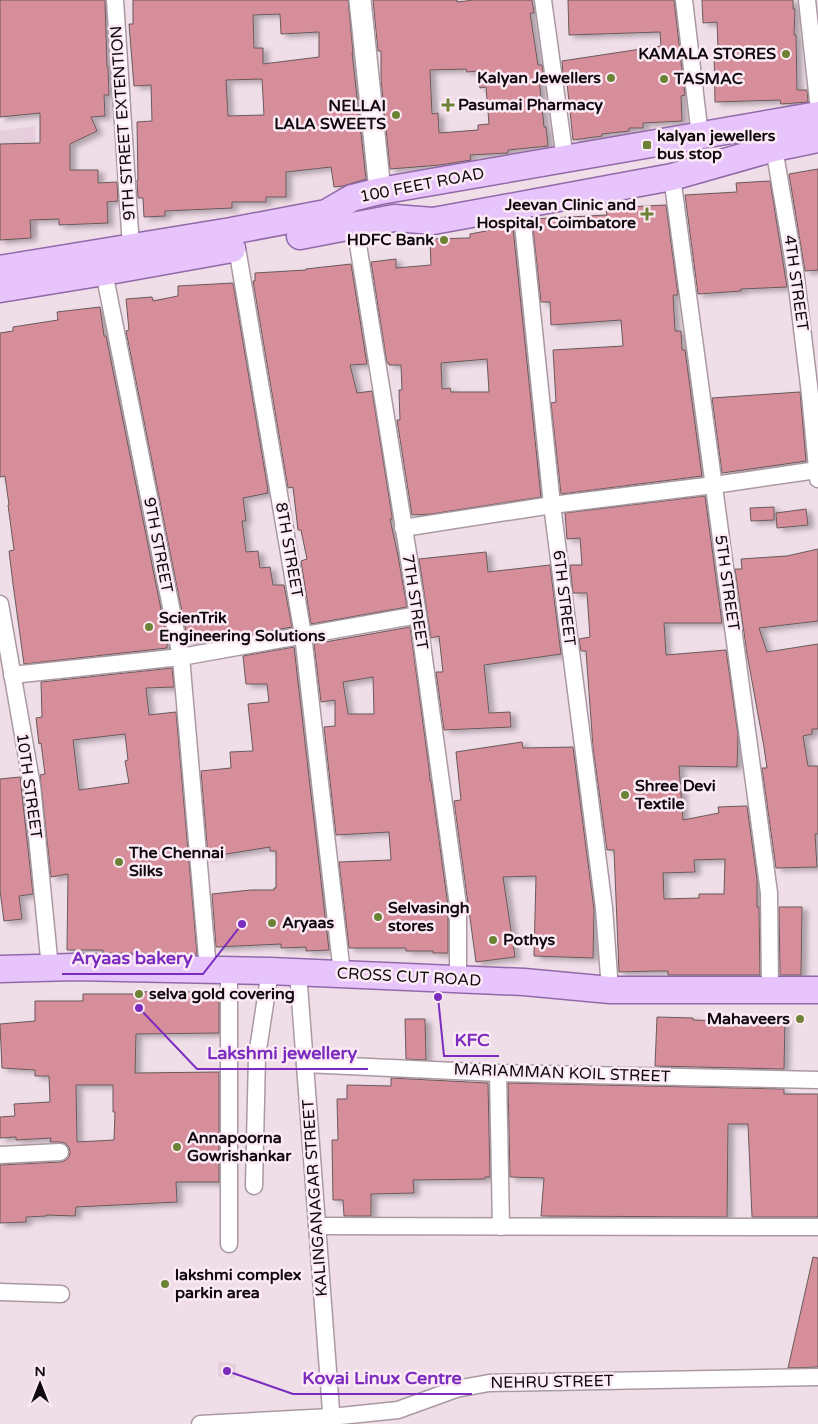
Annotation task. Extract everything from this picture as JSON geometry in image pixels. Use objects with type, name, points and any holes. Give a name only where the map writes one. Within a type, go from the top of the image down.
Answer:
[{"type":"main road","name":"100 FEET ROAD","points":[[0,289],[355,226],[387,205],[565,159],[818,114]]},
{"type":"main road","points":[[387,205],[427,211],[666,169],[818,128]]},
{"type":"main road","name":"100 FEET ROAD","points":[[0,269],[231,231],[326,213],[352,198],[387,205],[433,221],[521,205],[666,169],[818,139]]},
{"type":"main road","points":[[387,205],[456,194],[627,161],[666,169]]},
{"type":"main road","name":"CROSS CUT ROAD","points":[[0,969],[50,968],[342,973],[524,982],[610,990],[818,990]]},
{"type":"street","name":"9TH STREET EXTENTION","points":[[115,0],[131,247]]},
{"type":"street","points":[[360,0],[387,205]]},
{"type":"street","points":[[543,0],[565,159]]},
{"type":"street","points":[[684,0],[700,136]]},
{"type":"street","points":[[807,0],[818,101]]},
{"type":"street","name":"4TH STREET","points":[[774,148],[814,393],[817,475]]},
{"type":"street","name":"5TH STREET","points":[[666,169],[714,485],[769,893],[770,991]]},
{"type":"street","name":"6TH STREET","points":[[521,205],[552,505],[604,908],[610,990]]},
{"type":"street","name":"7TH STREET","points":[[355,226],[418,615],[458,905],[458,979]]},
{"type":"street","name":"8TH STREET","points":[[237,248],[303,635],[342,973]]},
{"type":"street","name":"9TH STREET","points":[[104,272],[181,657],[218,970],[228,1244]]},
{"type":"street","points":[[403,528],[552,505],[714,485],[817,475]]},
{"type":"street","name":"10TH STREET","points":[[0,604],[7,665],[32,786],[50,968]]},
{"type":"street","points":[[7,665],[181,657],[418,615]]},
{"type":"street","points":[[254,1186],[257,1056],[270,971]]},
{"type":"street","name":"KALINGANAGAR STREET","points":[[298,972],[332,1420]]},
{"type":"street","name":"MARIAMMAN KOIL STREET","points":[[305,1064],[498,1073],[818,1080]]},
{"type":"street","points":[[498,1073],[501,1227]]},
{"type":"street","points":[[0,1155],[60,1152]]},
{"type":"street","points":[[317,1226],[818,1227]]},
{"type":"street","points":[[0,1292],[61,1294]]},
{"type":"street","name":"NEHRU STREET","points":[[200,1424],[332,1420],[398,1410],[456,1389],[489,1383],[818,1377]]},
{"type":"shaded area","points":[[35,126],[38,236],[0,245],[0,131]]},
{"type":"shaded area","points":[[218,1361],[236,1364],[235,1378],[218,1377]]},
{"type":"building","points":[[0,0],[105,0],[109,95],[104,95],[105,116],[91,117],[97,131],[70,144],[70,170],[98,170],[98,183],[117,182],[118,201],[107,202],[108,223],[59,225],[59,219],[30,220],[31,238],[0,240],[0,144],[40,143],[40,113],[0,117]]},
{"type":"building","points":[[133,0],[348,0],[366,179],[334,187],[331,167],[286,172],[286,197],[266,197],[266,202],[232,202],[232,208],[165,211],[165,216],[144,217],[143,198],[138,198],[137,122],[152,121],[151,85],[134,86],[129,24],[133,24]],"holes":[[[280,14],[281,34],[319,32],[319,57],[263,64],[263,48],[254,48],[253,15]],[[262,79],[264,115],[228,116],[226,80]]]},
{"type":"building","points":[[373,0],[457,0],[457,2],[474,0],[532,0],[534,13],[530,13],[538,65],[542,65],[544,77],[539,77],[544,127],[546,127],[548,146],[508,150],[508,153],[470,155],[471,160],[440,165],[390,169],[381,79],[381,51],[378,51]],"holes":[[[466,69],[467,72],[478,71],[480,88],[486,87],[489,124],[478,125],[478,130],[439,133],[438,113],[432,114],[430,70]]]},
{"type":"building","points":[[568,0],[674,0],[685,95],[681,96],[682,121],[643,123],[643,128],[629,128],[629,131],[573,140],[566,73],[563,74],[562,61],[661,46],[660,32],[569,35]]},
{"type":"building","points":[[702,0],[793,0],[793,9],[795,9],[794,35],[796,35],[797,90],[807,90],[808,102],[781,104],[780,100],[715,102],[714,48],[718,48],[717,22],[703,23]]},
{"type":"building","points":[[818,169],[818,270],[805,271],[789,174]]},
{"type":"building","points":[[770,181],[787,287],[741,289],[741,291],[698,294],[685,195],[737,192],[736,183]]},
{"type":"building","points":[[666,205],[678,295],[673,295],[675,331],[681,331],[682,350],[685,350],[702,476],[561,494],[551,403],[556,402],[553,350],[623,346],[621,320],[551,325],[550,302],[541,302],[532,219],[607,215],[606,208]]},
{"type":"building","points":[[513,228],[541,497],[431,514],[412,515],[397,420],[400,420],[399,390],[402,390],[401,365],[389,365],[387,363],[371,262],[396,259],[396,268],[431,265],[430,239],[470,238],[470,234],[486,230]],"holes":[[[487,359],[489,392],[451,392],[450,388],[442,389],[441,363]]]},
{"type":"building","points":[[351,264],[367,364],[350,365],[357,393],[372,391],[392,516],[392,519],[390,519],[407,607],[311,624],[301,561],[307,559],[301,530],[298,530],[293,487],[288,488],[253,281],[255,281],[255,273],[306,270]]},
{"type":"building","points":[[233,283],[268,490],[268,493],[243,498],[246,521],[242,521],[246,552],[258,551],[260,568],[270,567],[273,585],[284,585],[292,627],[236,637],[188,642],[126,331],[129,330],[126,299],[152,297],[153,301],[178,296],[178,286]]},
{"type":"building","points":[[100,307],[104,336],[106,336],[168,644],[167,648],[24,664],[9,551],[14,550],[9,505],[5,476],[0,477],[0,333],[13,331],[13,327],[58,320],[57,312]]},
{"type":"building","points":[[800,392],[806,461],[722,473],[712,398]]},
{"type":"building","points":[[705,496],[722,623],[664,623],[666,655],[726,650],[738,735],[737,767],[679,766],[683,820],[719,813],[718,807],[747,806],[757,879],[760,975],[668,975],[668,971],[619,972],[614,850],[607,850],[593,747],[586,651],[581,651],[579,639],[590,637],[587,593],[573,593],[570,565],[582,565],[580,538],[567,539],[565,513]],"holes":[[[725,859],[724,894],[699,894],[699,898],[664,899],[663,873],[695,872],[694,860]]]},
{"type":"building","points":[[774,507],[774,520],[751,521],[750,508]]},
{"type":"building","points":[[806,509],[808,525],[777,528],[776,513]]},
{"type":"building","points":[[818,549],[818,621],[759,628],[767,652],[818,644],[818,729],[812,729],[812,734],[803,736],[808,766],[818,766],[818,834],[815,834],[817,867],[776,868],[762,768],[767,768],[747,654],[735,569],[742,569],[741,559],[787,556]]},
{"type":"building","points":[[486,552],[488,572],[550,565],[561,654],[484,665],[489,713],[510,712],[511,727],[444,730],[436,672],[443,672],[439,636],[431,638],[419,559]]},
{"type":"building","points":[[410,627],[448,906],[448,953],[406,951],[406,948],[349,948],[339,862],[391,860],[389,832],[336,835],[324,727],[335,726],[335,700],[321,702],[314,644]],"holes":[[[373,677],[374,714],[348,714],[343,682]]]},
{"type":"building","points":[[294,647],[329,950],[306,951],[306,947],[281,948],[281,944],[216,947],[212,894],[274,890],[276,888],[276,851],[270,851],[270,847],[208,857],[201,771],[231,768],[230,752],[253,751],[248,704],[269,702],[267,684],[246,684],[243,656]]},
{"type":"building","points":[[172,668],[174,687],[146,688],[149,715],[176,712],[197,954],[103,953],[103,950],[67,950],[68,874],[51,877],[40,775],[45,774],[36,718],[42,717],[41,682]],"holes":[[[125,734],[128,760],[125,761],[129,783],[79,790],[73,740]]]},
{"type":"building","points":[[522,742],[523,748],[573,747],[594,909],[593,958],[534,956],[536,876],[503,877],[515,957],[476,962],[454,801],[461,800],[456,752]]},
{"type":"building","points":[[20,777],[33,894],[19,896],[22,919],[4,921],[0,890],[0,779]]},
{"type":"building","points":[[779,907],[802,907],[801,975],[780,975]]},
{"type":"building","points":[[138,992],[219,992],[219,1033],[136,1034],[135,1073],[219,1072],[219,1182],[176,1182],[177,1202],[76,1207],[75,1216],[46,1215],[26,1217],[26,1222],[0,1223],[0,1165],[61,1162],[69,1157],[70,1152],[69,1147],[65,1143],[50,1142],[51,1138],[16,1140],[16,1137],[0,1138],[0,1117],[15,1116],[14,1104],[50,1102],[49,1076],[35,1076],[35,1070],[2,1068],[0,1024],[35,1021],[35,1001],[83,1001],[83,994],[138,994]],"holes":[[[76,1085],[113,1085],[113,1112],[115,1112],[114,1140],[77,1142]]]},
{"type":"building","points":[[657,1017],[726,1021],[726,1025],[755,1024],[755,1019],[785,1019],[784,1069],[655,1066]]},
{"type":"building","points":[[405,1019],[425,1019],[426,1060],[406,1059]]},
{"type":"building","points":[[391,1078],[488,1083],[490,1177],[485,1177],[485,1179],[413,1180],[414,1193],[371,1194],[371,1216],[344,1216],[343,1200],[333,1200],[332,1140],[338,1140],[337,1099],[347,1099],[347,1085],[391,1086]]},
{"type":"building","points":[[508,1083],[784,1089],[784,1094],[818,1094],[818,1217],[752,1217],[748,1124],[728,1124],[727,1217],[541,1216],[544,1178],[510,1177]]},
{"type":"building","points":[[813,1257],[818,1258],[818,1367],[788,1368]]},
{"type":"place","name":"KAMALA STORES","points":[[786,54]]},
{"type":"place","name":"Kalyan Jewellers","points":[[611,78]]},
{"type":"place","name":"TASMAC","points":[[664,79]]},
{"type":"place","name":"Pasumai Pharmacy","points":[[448,105]]},
{"type":"place","name":"NELLAI LALA SWEETS","points":[[396,115]]},
{"type":"place","name":"kalyan jewellers bus stop","points":[[647,145]]},
{"type":"place","name":"Jeevan Clinic and Hospital, Coimbatore","points":[[647,214]]},
{"type":"place","name":"HDFC Bank","points":[[444,240]]},
{"type":"place","name":"ScienTrik Engineering Solutions","points":[[149,627]]},
{"type":"place","name":"Shree Devi Textile","points":[[625,795]]},
{"type":"place","name":"The Chennai Silks","points":[[119,862]]},
{"type":"place","name":"Selvasingh stores","points":[[378,917]]},
{"type":"place","name":"Aryaas","points":[[272,923]]},
{"type":"place","name":"Aryaas bakery","points":[[242,924]]},
{"type":"place","name":"Pothys","points":[[493,940]]},
{"type":"place","name":"selva gold covering","points":[[139,994]]},
{"type":"place","name":"KFC","points":[[438,997]]},
{"type":"place","name":"Lakshmi jewellery","points":[[139,1008]]},
{"type":"place","name":"Mahaveers","points":[[800,1019]]},
{"type":"place","name":"Annapoorna Gowrishankar","points":[[177,1147]]},
{"type":"place","name":"lakshmi complex parkin area","points":[[165,1284]]},
{"type":"place","name":"Kovai Linux Centre","points":[[227,1371]]}]
